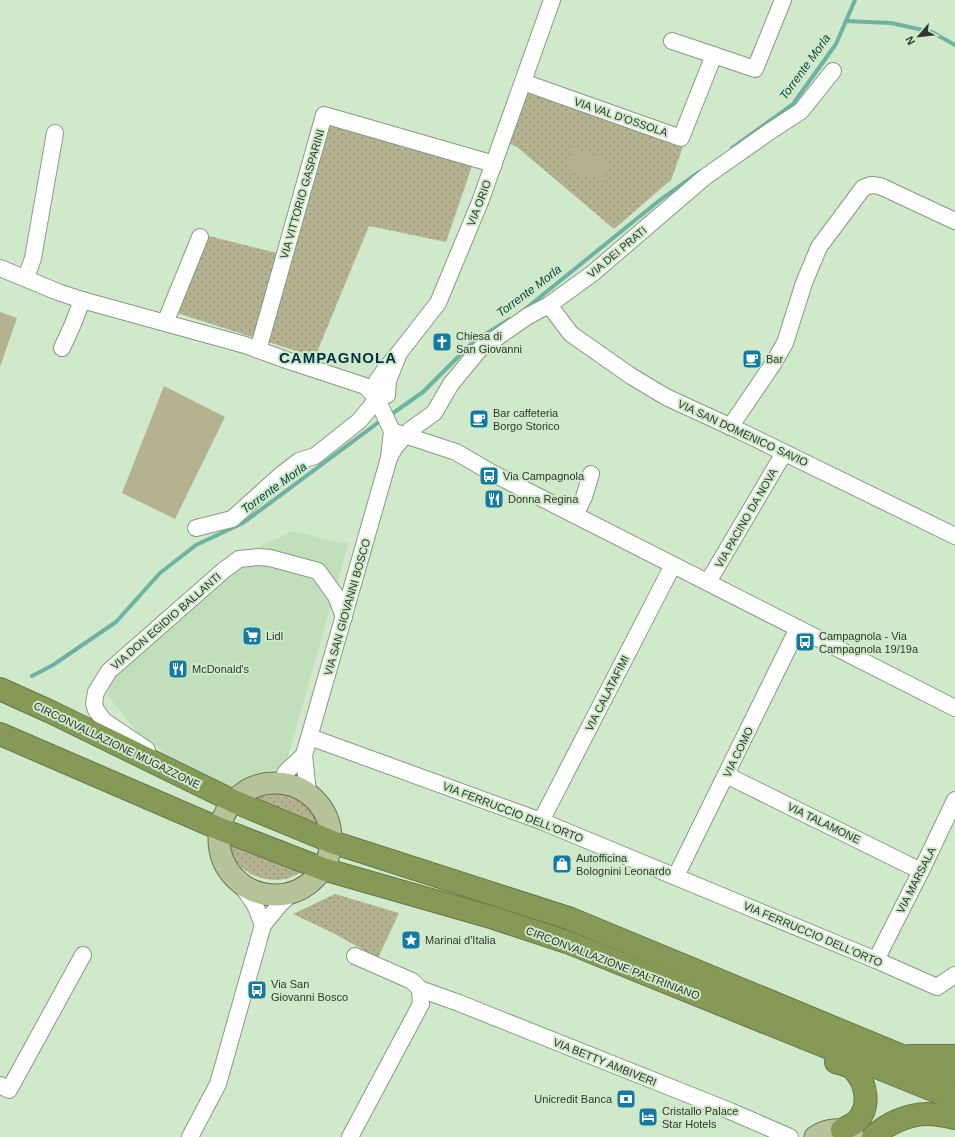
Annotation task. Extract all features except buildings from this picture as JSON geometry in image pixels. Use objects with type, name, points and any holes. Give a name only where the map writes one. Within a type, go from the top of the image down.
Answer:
[{"type":"highway","name":"CIRCONVALLAZIONE MUGAZZONE","points":[[0,689],[233,801]]},
{"type":"highway","points":[[7,736],[220,829]]},
{"type":"highway","name":"CIRCONVALLAZIONE PALTRINIANO","points":[[233,801],[332,842],[571,920],[955,1078]]},
{"type":"highway","name":"CIRCONVALLAZIONE PALTRINIANO","points":[[220,829],[323,870],[494,918],[567,942],[955,1100]]},
{"type":"highway","points":[[598,954],[611,970],[852,1068],[865,1086],[866,1105],[848,1134]]},
{"type":"highway","points":[[899,1056],[955,1056]]},
{"type":"highway","points":[[873,1137],[880,1130],[897,1121],[914,1116],[926,1114],[955,1118]]},
{"type":"main road","points":[[280,782],[298,787],[308,793],[318,802],[325,812],[331,829],[332,842],[329,856],[323,870],[308,885],[292,893],[276,896],[252,890],[240,883],[230,872],[222,859],[219,842],[220,829],[224,814],[233,801],[250,788],[266,783],[280,782]]},
{"type":"main road","points":[[815,1137],[822,1132],[832,1129],[848,1134]]},
{"type":"street","name":"VIA ORIO","points":[[196,528],[232,519],[282,474],[299,461],[314,456],[359,421],[371,407],[382,398],[386,368],[438,303],[480,202],[552,0]]},
{"type":"street","points":[[672,41],[755,69],[783,0]]},
{"type":"street","name":"VIA VAL D'OSSOLA","points":[[522,82],[681,138],[714,55]]},
{"type":"street","name":"VIA DEI PRATI","points":[[396,429],[410,430],[434,412],[451,384],[479,350],[528,316],[549,305],[593,273],[705,177],[801,111],[833,71]]},
{"type":"street","name":"VIA VITTORIO GASPARINI","points":[[258,350],[324,115],[494,164]]},
{"type":"street","points":[[26,278],[33,258],[55,133]]},
{"type":"street","points":[[730,426],[773,364],[785,343],[804,283],[819,247],[863,188],[871,185],[880,186],[955,221]]},
{"type":"street","points":[[165,323],[200,237]]},
{"type":"street","points":[[0,268],[58,292],[82,300],[246,346],[337,377],[366,379],[382,398],[396,429],[456,452],[492,473],[955,708]]},
{"type":"street","points":[[62,348],[74,324],[82,300]]},
{"type":"street","name":"VIA SAN DOMENICO SAVIO","points":[[549,305],[571,334],[631,376],[666,397],[730,426],[955,536]]},
{"type":"street","name":"VIA SAN GIOVANNI BOSCO","points":[[308,793],[304,755],[396,429]]},
{"type":"street","name":"VIA PACINO DA NOVA","points":[[708,582],[784,453]]},
{"type":"street","points":[[574,514],[584,497],[591,474]]},
{"type":"street","name":"VIA DON EGIDIO BALLANTI","points":[[183,778],[162,759],[104,721],[96,710],[94,703],[96,692],[109,671],[224,570],[239,560],[258,556],[318,571],[336,596],[344,617]]},
{"type":"street","name":"VIA CALATAFIMI","points":[[541,822],[673,565]]},
{"type":"street","name":"VIA COMO","points":[[676,876],[798,628]]},
{"type":"street","name":"VIA FERRUCCIO DELL'ORTO","points":[[310,737],[541,822],[676,876],[876,960],[938,988],[955,975]]},
{"type":"street","name":"VIA SAN GIOVANNI BOSCO","points":[[280,782],[286,772],[304,755]]},
{"type":"street","name":"VIA TALAMONE","points":[[726,776],[922,871]]},
{"type":"street","name":"VIA MARSALA","points":[[876,960],[922,871],[955,800]]},
{"type":"street","points":[[240,883],[256,905],[263,925]]},
{"type":"street","points":[[190,1137],[218,1084],[263,925],[292,893]]},
{"type":"street","points":[[0,1085],[9,1090],[83,955]]},
{"type":"street","name":"VIA BETTY AMBIVERI","points":[[355,956],[412,981],[420,989],[459,1003],[730,1111],[790,1137]]},
{"type":"street","points":[[350,1137],[421,1004],[420,989]]},
{"type":"shaded area","points":[[524,90],[683,147],[671,180],[614,229],[517,147],[506,142]]},
{"type":"shaded area","points":[[327,122],[474,160],[446,242],[369,226],[315,357],[177,313],[209,236],[289,256]]},
{"type":"shaded area","points":[[573,148],[610,161],[603,181],[566,169]]},
{"type":"shaded area","points":[[0,312],[17,318],[0,367]]},
{"type":"shaded area","points":[[164,386],[225,417],[175,519],[122,493]]},
{"type":"shaded area","points":[[293,531],[340,543],[349,542],[287,760],[277,769],[226,789],[202,781],[137,732],[108,696],[113,663],[202,582],[267,543]]},
{"type":"shaded area","points":[[270,789],[294,795],[309,804],[318,817],[319,825],[249,796],[254,793]]},
{"type":"shaded area","points":[[229,843],[298,870],[299,873],[289,878],[278,880],[256,876],[246,871],[237,863],[232,854]]},
{"type":"shaded area","points":[[335,894],[399,913],[378,958],[333,933],[293,914]]},
{"type":"waterway","name":"Torrente Morla","points":[[732,148],[793,104],[836,44],[855,0]]},
{"type":"waterway","name":"Torrente Morla","points":[[846,21],[891,23],[932,32],[955,45]]},
{"type":"waterway","name":"Torrente Morla","points":[[524,310],[660,200],[699,172]]},
{"type":"waterway","name":"Torrente Morla","points":[[389,416],[423,392],[474,341],[510,319]]},
{"type":"waterway","name":"Torrente Morla","points":[[32,676],[53,665],[116,622],[160,573],[196,545],[243,523],[383,419]]},
{"type":"place","name":"Chiesa di San Giovanni","points":[[442,342]]},
{"type":"place","name":"Bar","points":[[752,359]]},
{"type":"place","name":"Bar caffeteria Borgo Storico","points":[[479,419]]},
{"type":"place","name":"Via Campagnola","points":[[489,476]]},
{"type":"place","name":"Donna Regina","points":[[494,499]]},
{"type":"place","name":"Lidl","points":[[252,636]]},
{"type":"place","name":"Campagnola - Via Campagnola 19/19a","points":[[805,642]]},
{"type":"place","name":"McDonald's","points":[[178,669]]},
{"type":"place","name":"Autofficina Bolognini Leonardo","points":[[562,864]]},
{"type":"place","name":"Marinai d'Italia","points":[[411,940]]},
{"type":"place","name":"Via San Giovanni Bosco","points":[[257,990]]},
{"type":"place","name":"Unicredit Banca","points":[[626,1099]]},
{"type":"place","name":"Cristallo Palace Star Hotels","points":[[648,1117]]},
{"type":"district","name":"CAMPAGNOLA","points":[[338,358]]}]
